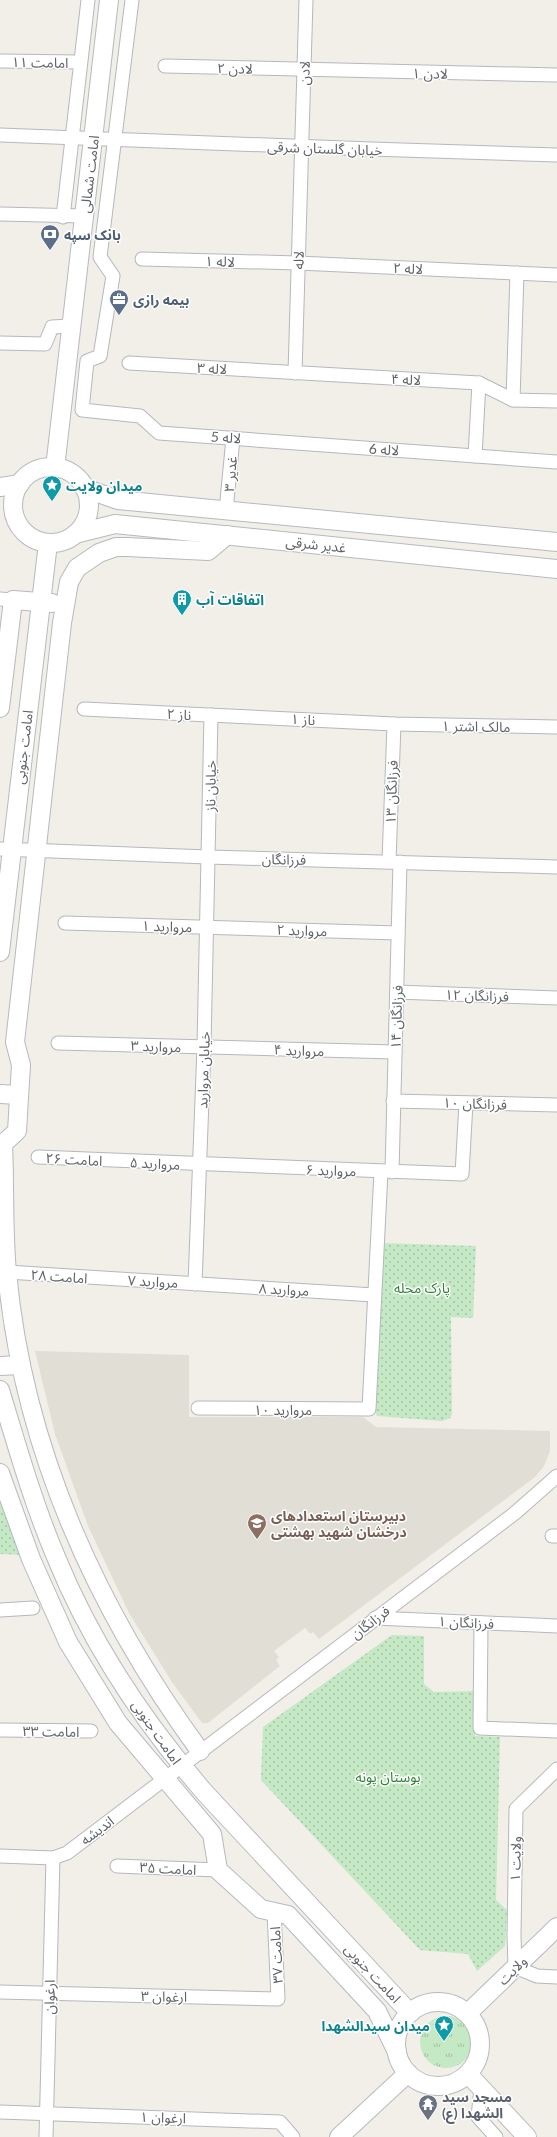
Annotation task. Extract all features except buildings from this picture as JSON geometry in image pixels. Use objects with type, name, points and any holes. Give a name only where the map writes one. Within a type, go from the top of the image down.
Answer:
[{"type":"main road","name":"امامت شمالی","points":[[54,468],[109,0]]},
{"type":"main road","points":[[54,468],[73,475],[84,488],[88,499],[89,509],[82,527],[75,534],[62,541],[48,543],[29,536],[8,519],[20,484],[35,471],[54,468]]},
{"type":"main road","points":[[0,487],[20,484]]},
{"type":"main road","name":"غدیر شرقی","points":[[84,488],[118,500],[557,542]]},
{"type":"main road","name":"غدیر شرقی","points":[[75,534],[115,524],[557,569]]},
{"type":"main road","points":[[200,1751],[167,1706],[120,1628],[86,1562],[51,1475],[28,1397],[21,1365],[7,1272],[3,1144],[17,1130],[21,1065],[15,1042],[64,604],[69,582],[76,568],[99,553],[116,547],[208,551],[227,535]]},
{"type":"main road","name":"امامت جنوبی","points":[[0,952],[5,849],[41,602],[48,543]]},
{"type":"main road","points":[[0,708],[7,599],[64,604]]},
{"type":"main road","points":[[0,1094],[18,1095]]},
{"type":"main road","points":[[0,1366],[21,1365]]},
{"type":"main road","name":"امامت جنوبی","points":[[0,1390],[28,1482],[59,1564],[92,1631],[124,1686],[181,1766],[263,1857],[410,2013]]},
{"type":"main road","points":[[0,1473],[31,1559],[68,1642],[118,1723],[212,1834],[218,1870],[261,1909],[288,1914],[377,2011],[401,2063],[408,2073],[431,2085],[442,2085],[457,2082],[468,2074],[476,2063],[480,2050],[480,2037],[476,2024],[468,2013],[456,2005],[442,2002],[428,2003],[410,2013],[399,2028],[397,2052]]},
{"type":"main road","name":"ولایت","points":[[468,2013],[557,1927]]},
{"type":"main road","points":[[339,2137],[408,2073]]},
{"type":"main road","points":[[468,2074],[528,2137]]},
{"type":"street","points":[[63,217],[88,0]]},
{"type":"street","points":[[79,256],[100,257],[132,0]]},
{"type":"street","name":"لادن","points":[[302,147],[306,0]]},
{"type":"street","name":"امامت ۱۱","points":[[0,61],[80,62]]},
{"type":"street","name":"لادن ۲","points":[[166,66],[304,70]]},
{"type":"street","name":"لادن ۱","points":[[304,70],[557,75]]},
{"type":"street","name":"خیابان گلستان شرقی","points":[[0,135],[557,155]]},
{"type":"street","name":"لاله","points":[[295,373],[302,147]]},
{"type":"street","points":[[0,214],[63,217],[84,216]]},
{"type":"street","name":"لاله 5","points":[[100,257],[113,276],[100,356],[87,361],[82,410],[140,416],[159,433],[294,442]]},
{"type":"street","name":"لاله ۱","points":[[142,259],[298,263]]},
{"type":"street","name":"لاله ۲","points":[[298,263],[557,274]]},
{"type":"street","points":[[517,273],[513,400],[557,401]]},
{"type":"street","points":[[0,343],[45,344],[52,326],[70,326]]},
{"type":"street","name":"لاله ۳","points":[[129,363],[295,373]]},
{"type":"street","name":"لاله ۴","points":[[295,373],[479,383],[513,400]]},
{"type":"street","points":[[475,456],[479,383]]},
{"type":"street","name":"غدیر ۳","points":[[226,511],[233,438]]},
{"type":"street","name":"لاله 6","points":[[294,442],[557,462]]},
{"type":"street","name":"ناز ۲","points":[[84,709],[211,715]]},
{"type":"street","name":"ناز ۱","points":[[211,715],[394,724]]},
{"type":"street","name":"خیابان ناز","points":[[208,857],[211,715]]},
{"type":"street","name":"مالک اشتر ۱","points":[[394,724],[557,728]]},
{"type":"street","name":"فرزانگان ۱۳","points":[[394,724],[395,862]]},
{"type":"street","name":"فرزانگان","points":[[5,849],[208,857],[557,867]]},
{"type":"street","name":"خیابان مروارید","points":[[195,1284],[204,1047],[208,857]]},
{"type":"street","name":"فرزانگان ۱۴","points":[[369,1409],[374,1295],[393,1101],[398,933],[395,862]]},
{"type":"street","name":"مروارید ۱","points":[[65,923],[206,927]]},
{"type":"street","name":"مروارید ۲","points":[[206,927],[398,933]]},
{"type":"street","name":"فرزانگان ۱۲","points":[[397,992],[557,998]]},
{"type":"street","name":"مروارید ۳","points":[[58,1043],[204,1047]]},
{"type":"street","name":"مروارید ۴","points":[[204,1047],[395,1052]]},
{"type":"street","name":"فرزانگان ۱۰","points":[[393,1101],[557,1106]]},
{"type":"street","name":"مروارید ۶","points":[[200,1165],[462,1174],[466,1103]]},
{"type":"street","name":"امامت ۲۶","points":[[38,1157],[111,1161]]},
{"type":"street","name":"مروارید ۵","points":[[111,1161],[200,1165]]},
{"type":"street","name":"امامت ۲۸","points":[[7,1272],[112,1279]]},
{"type":"street","name":"مروارید ۷","points":[[112,1279],[195,1284]]},
{"type":"street","name":"مروارید ۸","points":[[195,1284],[374,1295]]},
{"type":"street","name":"مروارید ۱۰","points":[[198,1408],[369,1409]]},
{"type":"street","name":"فرزانگان","points":[[181,1766],[515,1513],[557,1476]]},
{"type":"street","points":[[0,1610],[33,1608]]},
{"type":"street","name":"فرزانگان ۱","points":[[375,1618],[557,1626]]},
{"type":"street","points":[[481,1623],[480,1728],[557,1731]]},
{"type":"street","name":"امامت ۳۳","points":[[5,1730],[91,1731]]},
{"type":"street","name":"اندیشه","points":[[0,1856],[53,1858],[67,1853],[181,1766]]},
{"type":"street","name":"ولایت ۱","points":[[515,1967],[514,1935],[516,1809],[557,1769]]},
{"type":"street","name":"ارغوان","points":[[46,2137],[53,1858]]},
{"type":"street","name":"امامت ۳۵","points":[[117,1866],[218,1870]]},
{"type":"street","name":"امامت ۳۷","points":[[274,1912],[278,1999]]},
{"type":"street","points":[[515,1967],[537,1976],[557,1977]]},
{"type":"street","name":"ارغوان ۳","points":[[0,1992],[278,1999]]},
{"type":"street","points":[[481,2088],[478,2117],[496,2137]]},
{"type":"street","name":"ارغوان ۱","points":[[0,2112],[280,2122],[294,2137]]},
{"type":"shaded area","name":"دبیرستان استعدادهای درخشان شهید بهشتی","points":[[35,1351],[189,1355],[189,1417],[363,1417],[376,1427],[550,1431],[550,1451],[544,1466],[535,1477],[319,1639],[313,1632],[310,1634],[305,1628],[274,1651],[279,1657],[276,1660],[280,1666],[208,1723],[202,1723],[172,1682],[129,1613],[88,1526],[55,1434]]},
{"type":"green space","name":"پارک محله","points":[[382,1243],[476,1246],[473,1318],[451,1317],[452,1414],[450,1418],[442,1421],[377,1416],[375,1411]]},
{"type":"green space","points":[[0,1486],[25,1555],[0,1554]]},
{"type":"green space","name":"بوستان پونه","points":[[392,1635],[424,1636],[424,1684],[434,1692],[476,1691],[475,1736],[500,1737],[496,1900],[507,1910],[505,1946],[477,1971],[468,1954],[420,1950],[261,1780],[263,1727]]},
{"type":"green space","points":[[446,2016],[456,2018],[464,2024],[470,2032],[472,2042],[470,2052],[464,2060],[456,2066],[446,2068],[436,2066],[428,2060],[422,2052],[420,2042],[422,2032],[428,2024],[436,2018]]},
{"type":"place","name":"بانک سپه","points":[[50,251]]},
{"type":"place","name":"بیمه رازی","points":[[119,316]]},
{"type":"place","name":"میدان ولایت","points":[[52,502]]},
{"type":"place","name":"اتفاقات آب","points":[[182,616]]},
{"type":"place","name":"دبیرستان استعدادهای درخشان شهید بهشتی","points":[[257,1540]]},
{"type":"place","name":"میدان سیدالشهدا","points":[[444,2042]]},
{"type":"place","name":"مسجد سید الشهدا (ع)","points":[[428,2121]]}]
